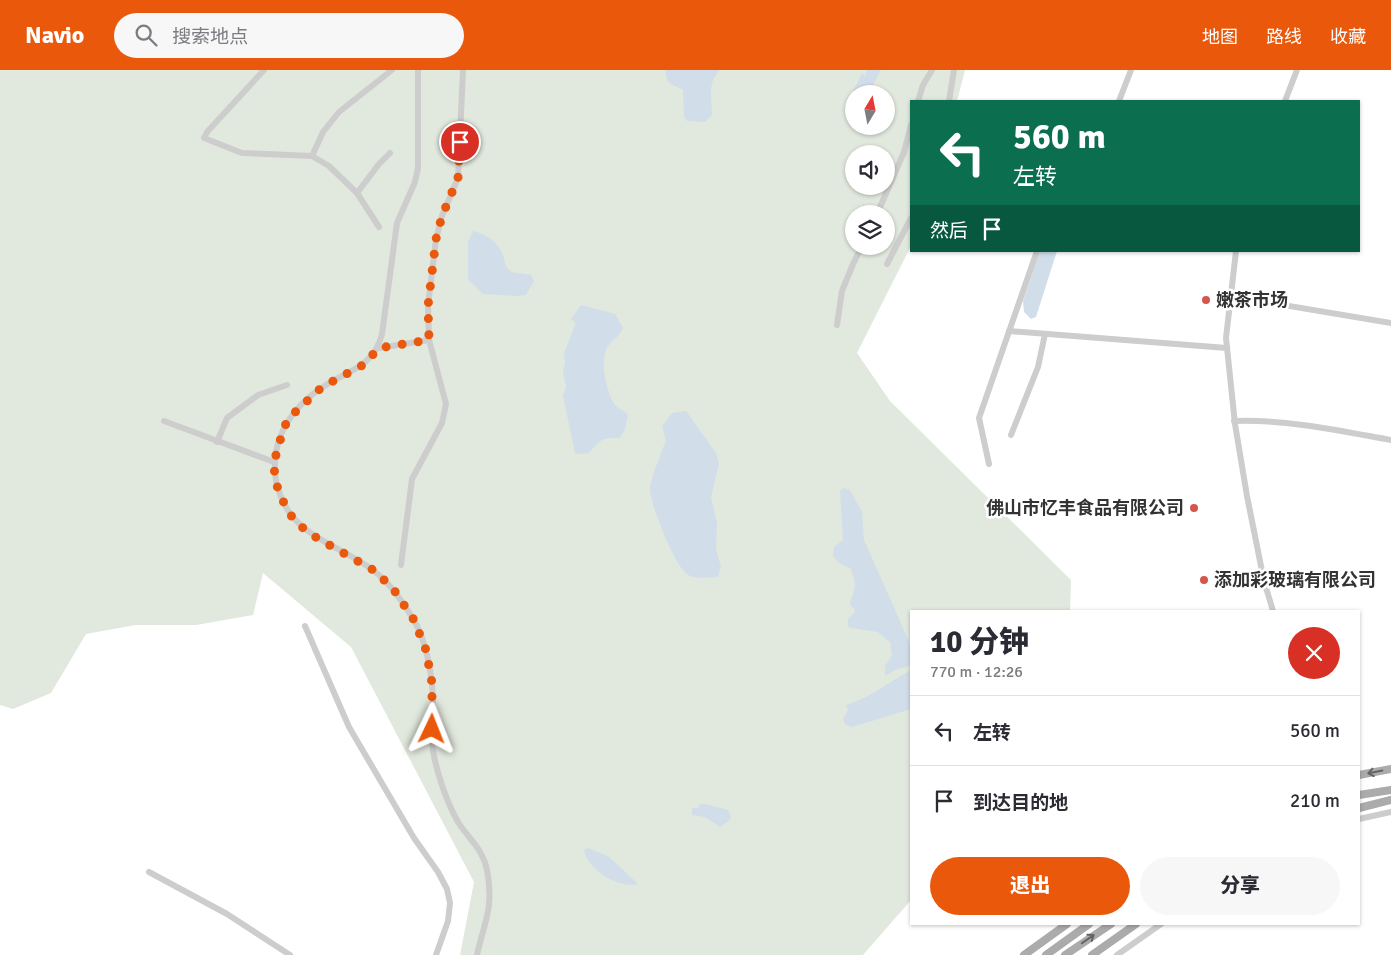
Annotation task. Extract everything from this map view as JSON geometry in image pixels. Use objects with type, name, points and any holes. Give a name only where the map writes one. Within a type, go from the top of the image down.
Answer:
[{"type":"main road","points":[[1360,775],[1391,769]]},
{"type":"main road","points":[[1360,795],[1391,790]]},
{"type":"main road","points":[[1360,808],[1389,800]]},
{"type":"main road","points":[[1024,955],[1066,925]]},
{"type":"main road","points":[[1046,955],[1088,925]]},
{"type":"main road","points":[[1065,955],[1110,925]]},
{"type":"main road","points":[[1092,955],[1135,925]]},
{"type":"street","points":[[264,70],[207,132],[204,138],[242,153],[312,156],[329,166],[357,194],[379,228]]},
{"type":"street","points":[[312,156],[323,132],[339,112],[392,70]]},
{"type":"street","points":[[418,70],[418,168],[414,182],[396,222],[379,348],[363,365],[322,387],[291,416],[284,427],[274,462],[275,481],[292,517],[317,538],[375,571],[394,590],[414,620],[426,650],[432,683],[433,750],[441,778],[458,822],[478,847],[487,869],[489,904],[477,955]]},
{"type":"street","points":[[401,565],[412,479],[442,423],[446,404],[429,340],[428,306],[436,239],[442,216],[458,178],[462,70]]},
{"type":"street","points":[[918,100],[923,85],[932,70]]},
{"type":"street","points":[[949,100],[954,70]]},
{"type":"street","points":[[1119,100],[1131,70]]},
{"type":"street","points":[[1285,100],[1297,70]]},
{"type":"street","points":[[882,205],[904,152],[910,130]]},
{"type":"street","points":[[357,194],[379,164],[390,153]]},
{"type":"street","points":[[887,264],[910,220]]},
{"type":"street","points":[[989,464],[979,418],[1037,252]]},
{"type":"street","points":[[1236,252],[1226,338],[1234,421],[1262,572],[1272,610]]},
{"type":"street","points":[[838,325],[842,291],[858,255]]},
{"type":"street","points":[[1230,296],[1391,323]]},
{"type":"street","points":[[1010,331],[1227,348]]},
{"type":"street","points":[[1012,435],[1038,367],[1045,334]]},
{"type":"street","points":[[379,348],[429,340]]},
{"type":"street","points":[[217,442],[227,418],[258,395],[287,385]]},
{"type":"street","points":[[1234,421],[1250,420],[1301,426],[1391,440]]},
{"type":"street","points":[[164,421],[274,462]]},
{"type":"street","points":[[305,626],[349,727],[414,838],[438,872],[447,889],[450,903],[448,921],[436,955]]},
{"type":"street","points":[[1360,819],[1391,812]]},
{"type":"street","points":[[149,872],[227,914],[290,955]]},
{"type":"street","points":[[1117,955],[1160,925]]},
{"type":"shaded area","points":[[0,70],[965,70],[957,100],[910,100],[910,248],[857,353],[890,401],[1071,580],[1070,610],[910,610],[910,901],[863,955],[460,955],[474,882],[351,647],[263,573],[253,615],[196,625],[135,625],[86,634],[51,693],[13,709],[0,705]]},
{"type":"shaded area","points":[[666,70],[720,70],[712,85],[712,115],[705,122],[687,121],[684,116],[683,90],[668,81]]},
{"type":"shaded area","points":[[867,70],[881,70],[873,85],[856,85],[862,73],[865,77]]},
{"type":"shaded area","points":[[473,231],[487,236],[495,242],[501,250],[508,268],[512,272],[531,275],[534,281],[526,295],[483,294],[468,279],[468,242]]},
{"type":"shaded area","points":[[1040,252],[1057,252],[1036,317],[1031,319],[1024,312],[1023,301]]},
{"type":"shaded area","points":[[581,305],[615,314],[623,328],[605,352],[604,366],[606,382],[613,402],[628,415],[625,429],[620,438],[604,439],[590,452],[585,454],[575,453],[563,396],[566,387],[563,372],[565,363],[564,353],[576,323],[571,319]]},
{"type":"shaded area","points":[[686,411],[716,453],[719,464],[711,497],[717,523],[716,550],[721,566],[718,577],[694,577],[682,569],[670,548],[651,497],[652,480],[666,442],[662,426],[672,413]]},
{"type":"shaded area","points":[[843,488],[850,490],[862,512],[864,540],[910,644],[910,668],[909,666],[895,670],[885,676],[885,666],[892,655],[890,642],[878,632],[850,628],[848,625],[848,619],[855,612],[850,604],[855,588],[854,580],[851,569],[839,563],[833,556],[834,547],[843,540],[840,491]]},
{"type":"shaded area","points":[[910,671],[910,709],[852,727],[845,724],[843,719],[848,710],[846,705],[871,694]]},
{"type":"shaded area","points":[[700,804],[728,810],[731,816],[730,820],[720,827],[705,817],[692,815],[692,808],[698,808]]},
{"type":"shaded area","points":[[588,848],[608,856],[638,884],[622,884],[613,881],[598,871],[587,857],[584,850]]},
{"type":"place","name":"嫩茶市场","points":[[1206,300]]},
{"type":"place","name":"佛山市忆丰食品有限公司","points":[[1194,508]]},
{"type":"place","name":"添加彩玻璃有限公司","points":[[1204,580]]},
{"type":"route","points":[[432,729],[432,683],[426,650],[414,620],[394,590],[375,571],[317,538],[292,517],[275,481],[274,462],[284,427],[291,416],[322,387],[363,365],[379,348],[429,340],[428,306],[436,239],[442,216],[458,178],[460,142]]}]
